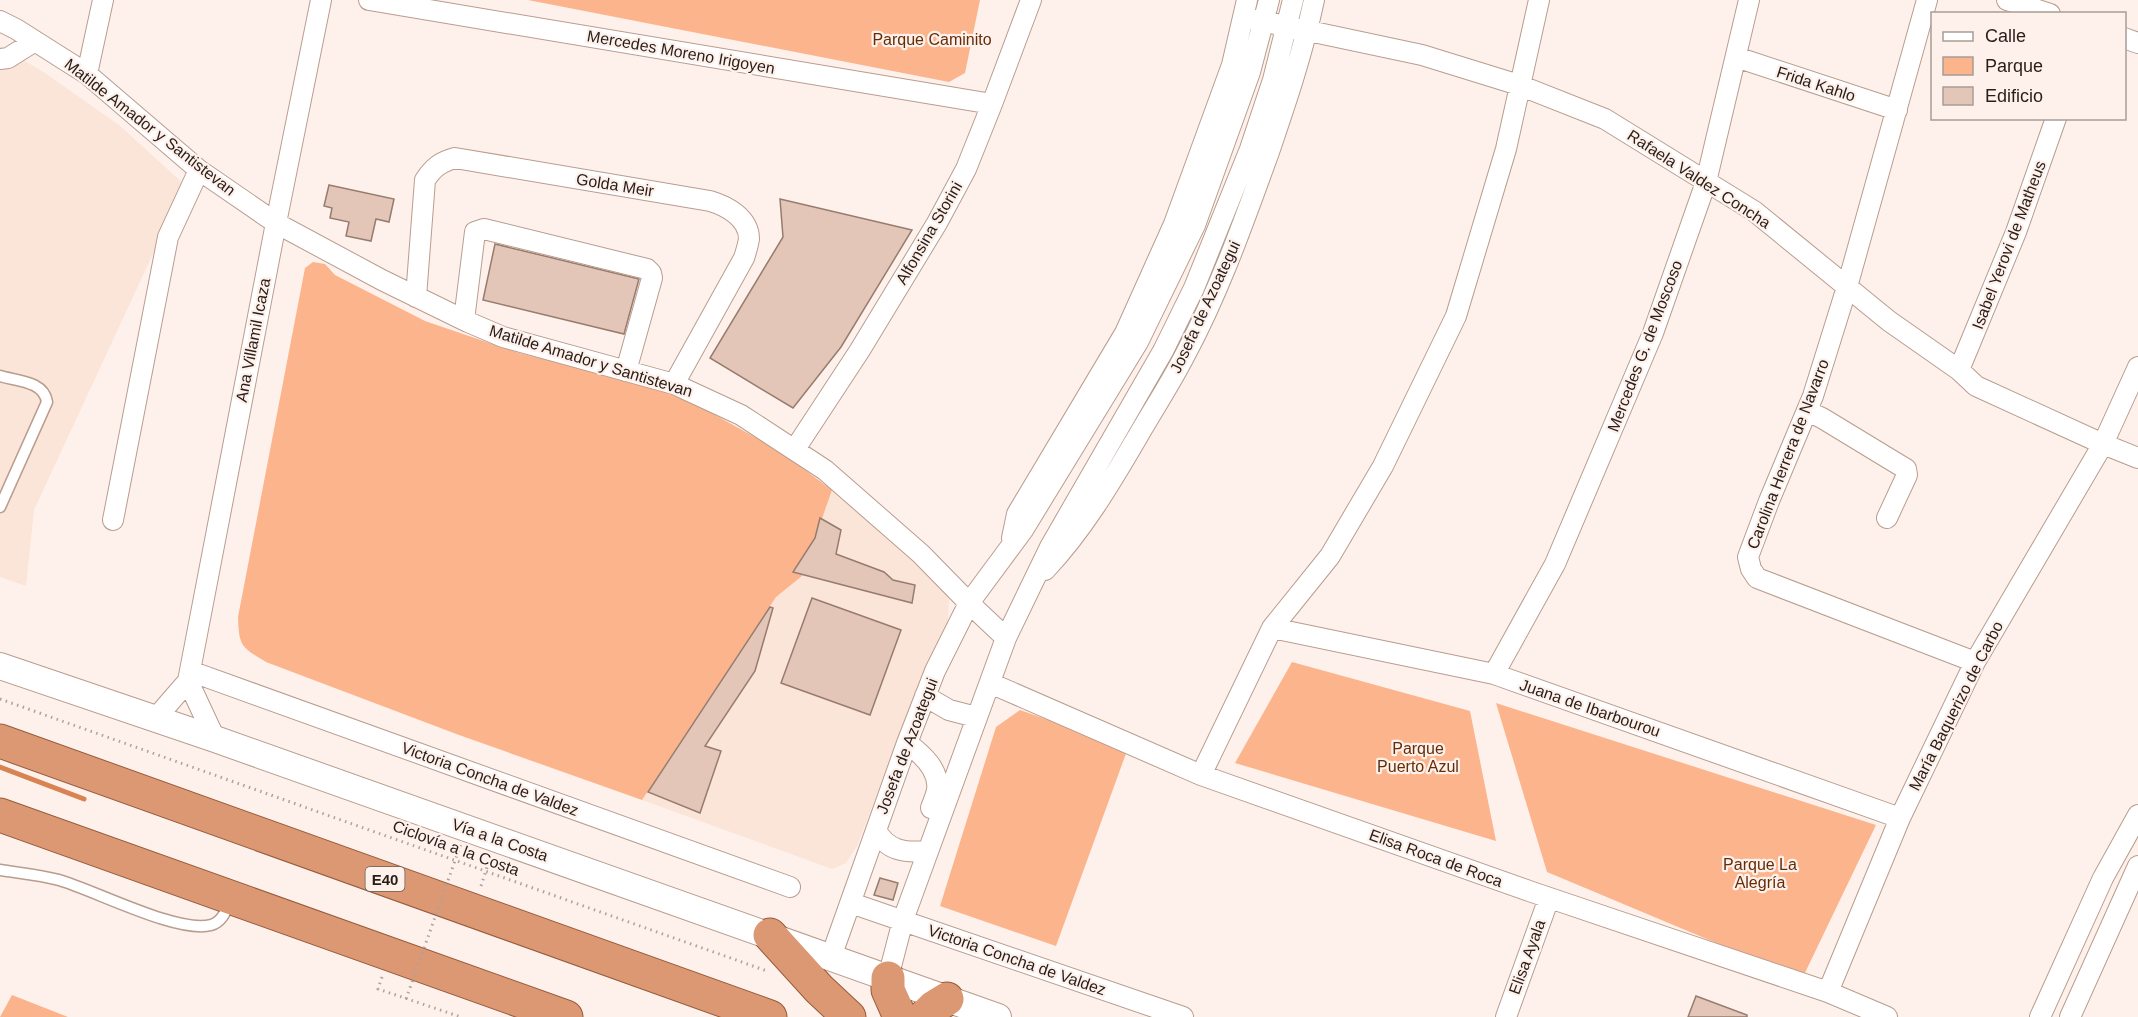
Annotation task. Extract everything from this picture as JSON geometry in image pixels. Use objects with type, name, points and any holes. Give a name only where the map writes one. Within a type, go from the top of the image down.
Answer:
[{"type":"highway","name":"E40","points":[[0,741],[770,1017]]},
{"type":"highway","points":[[0,815],[566,1017]]},
{"type":"highway","points":[[770,935],[819,989],[849,1017]]},
{"type":"highway","points":[[888,978],[888,990],[900,1017]]},
{"type":"street","points":[[87,74],[103,0]]},
{"type":"street","name":"Ana Villamil Icaza","points":[[189,676],[321,0]]},
{"type":"street","name":"Mercedes Moreno Irigoyen","points":[[369,0],[992,104]]},
{"type":"street","name":"Alfonsina Storini","points":[[795,449],[860,350],[937,223],[966,169],[1031,0]]},
{"type":"street","name":"Josefa de Azoategui","points":[[831,957],[925,696],[969,603],[1010,547],[1062,468],[1138,342],[1171,278],[1195,225],[1222,153],[1250,72],[1269,0]]},
{"type":"street","name":"Josefa de Azoategui","points":[[888,978],[903,920],[1006,638],[1050,547],[1163,351],[1194,288],[1250,149],[1273,80],[1293,0]]},
{"type":"street","name":"Josefa de Azoategui","points":[[1033,582],[1063,551],[1108,486],[1184,357],[1250,206],[1292,86],[1308,31],[1314,0]]},
{"type":"street","points":[[1201,775],[1272,628],[1330,556],[1354,516],[1383,466],[1456,316],[1506,149],[1539,0]]},
{"type":"street","name":"Mercedes G. de Moscoso","points":[[1494,674],[1555,564],[1653,333],[1706,182],[1749,0]]},
{"type":"street","name":"Carolina Herrera de Navarro","points":[[1927,0],[1847,287],[1807,411],[1748,557],[1751,570],[1757,578],[1975,662]]},
{"type":"street","points":[[2007,0],[2045,8]]},
{"type":"street","name":"Josefa de Azoategui","points":[[1010,547],[1017,514],[1125,333],[1169,235],[1232,64],[1245,9]]},
{"type":"street","name":"Rafaela Valdez Concha","points":[[1245,9],[1264,22],[1422,55],[1519,85],[1605,119],[1754,211],[1889,321],[1959,370],[1976,386],[2138,458]]},
{"type":"street","name":"Matilde Amador y Santistevan","points":[[0,21],[87,74],[199,170],[276,223],[416,297],[503,337],[674,384],[741,415],[825,470],[921,554],[1006,638]]},
{"type":"street","points":[[0,59],[8,58],[35,41]]},
{"type":"street","name":"Frida Kahlo","points":[[1736,57],[1897,110]]},
{"type":"street","name":"Isabel Yerovi de Matheus","points":[[1959,370],[2016,232],[2055,120]]},
{"type":"street","name":"Golda Meir","points":[[416,297],[425,180],[433,168],[442,161],[455,158],[710,201],[722,205],[739,216],[747,230],[749,240],[744,258],[674,384]]},
{"type":"street","points":[[113,520],[168,237],[199,170]]},
{"type":"street","points":[[464,320],[475,232],[479,229],[647,269],[652,278],[626,371]]},
{"type":"street","name":"María Baquerizo de Carbo","points":[[1828,992],[1900,818],[1975,662],[2103,444],[2138,367]]},
{"type":"street","points":[[1807,411],[1906,469],[1907,475],[1887,518]]},
{"type":"street","name":"Juana de Ibarbourou","points":[[1272,628],[1494,674],[1900,818]]},
{"type":"street","name":"Vía a la Costa","points":[[3,664],[888,978],[936,1008],[998,1017]]},
{"type":"street","points":[[155,719],[189,676]]},
{"type":"street","points":[[189,676],[214,740]]},
{"type":"street","name":"Victoria Concha de Valdez","points":[[189,676],[790,887]]},
{"type":"street","name":"Elisa Roca de Roca","points":[[990,683],[1201,775],[1549,898],[1828,992],[1887,1017]]},
{"type":"street","points":[[925,696],[949,710],[976,717]]},
{"type":"street","points":[[876,830],[882,840],[896,849],[910,852],[929,847],[925,826],[937,791],[937,777],[925,759],[907,743]]},
{"type":"street","points":[[2040,1017],[2103,878],[2138,815]]},
{"type":"street","points":[[2070,1017],[2132,890],[2138,866]]},
{"type":"street","points":[[2103,878],[2132,890]]},
{"type":"street","name":"Elisa Ayala","points":[[1506,1017],[1549,898]]},
{"type":"street","name":"Victoria Concha de Valdez","points":[[851,903],[1183,1017]]},
{"type":"lane","points":[[0,376],[39,386],[46,394],[47,402],[0,507]]},
{"type":"lane","points":[[0,870],[59,880],[176,924],[199,927],[212,925],[220,920],[231,898]]},
{"type":"path","name":"Ciclovía a la Costa","points":[[0,699],[774,973]]},
{"type":"path","points":[[406,999],[462,841]]},
{"type":"path","points":[[473,911],[492,852]]},
{"type":"path","points":[[384,970],[378,989],[461,1017]]},
{"type":"shaded area","points":[[0,46],[45,73],[119,125],[185,185],[34,510],[26,586],[0,577]]},
{"type":"shaded area","points":[[832,490],[943,584],[949,598],[948,623],[894,750],[857,846],[846,863],[832,869],[642,800],[776,597],[802,576]]},
{"type":"shaded area","points":[[12,995],[68,1017],[0,1017]]},
{"type":"green space","name":"Parque Caminito","points":[[528,0],[980,0],[965,73],[949,82]]},
{"type":"green space","points":[[313,262],[325,264],[335,275],[425,321],[519,353],[642,383],[701,407],[778,450],[832,490],[802,576],[776,597],[642,800],[459,735],[266,662],[243,645],[239,634],[238,617],[305,268]]},
{"type":"green space","name":"Parque Puerto Azul","points":[[1292,662],[1470,711],[1496,841],[1235,763]]},
{"type":"green space","name":"Parque La Alegría","points":[[1496,703],[1876,825],[1802,979],[1547,872]]},
{"type":"green space","points":[[1020,710],[1128,748],[1056,946],[940,906],[996,727]]},
{"type":"building","points":[[329,185],[394,199],[389,222],[376,219],[371,241],[346,236],[349,222],[330,218],[332,208],[324,206]]},
{"type":"building","points":[[780,199],[912,230],[841,347],[793,408],[710,358],[783,237]]},
{"type":"building","points":[[495,244],[639,279],[624,334],[483,300]]},
{"type":"building","points":[[820,518],[841,530],[836,554],[884,572],[893,580],[915,585],[912,603],[793,572],[815,538]]},
{"type":"building","points":[[812,598],[901,630],[870,715],[781,683]]},
{"type":"building","points":[[770,607],[773,608],[755,671],[705,746],[721,751],[700,813],[648,792]]},
{"type":"building","points":[[880,878],[898,883],[893,900],[874,895]]},
{"type":"building","points":[[1696,996],[1747,1015],[1747,1017],[1688,1017]]},
{"type":"waterway","points":[[0,767],[84,799]]}]
